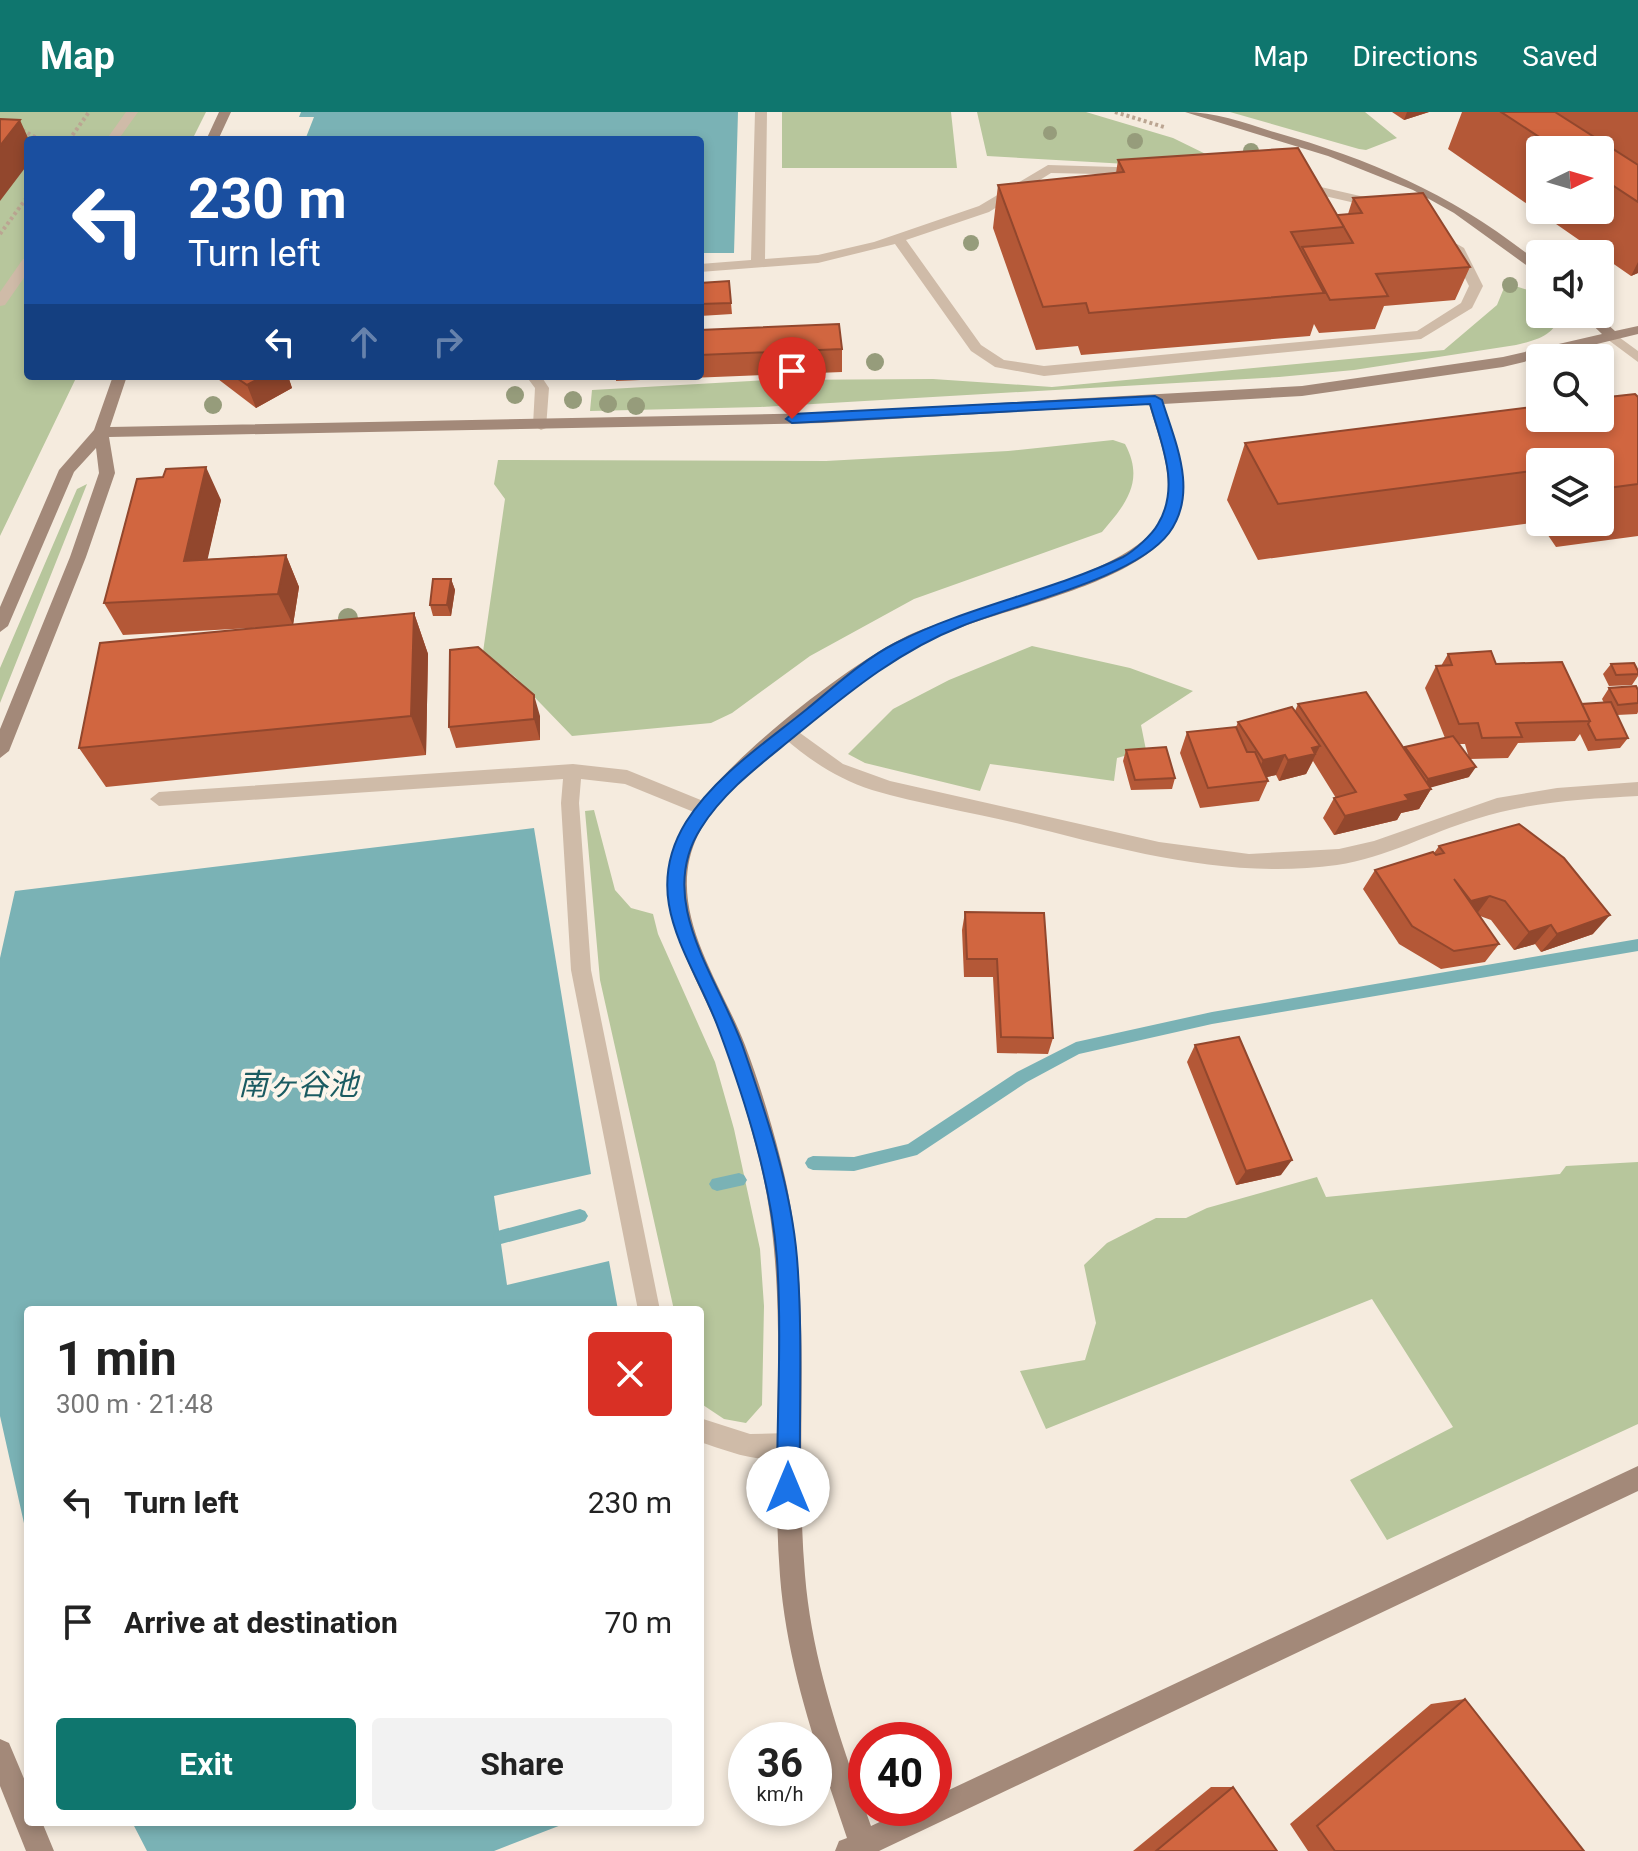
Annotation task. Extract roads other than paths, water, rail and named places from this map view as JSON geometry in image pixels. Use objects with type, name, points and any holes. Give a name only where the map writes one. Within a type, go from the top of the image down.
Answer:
[{"type":"street","points":[[115,136],[132,112]]},
{"type":"street","points":[[214,136],[225,112]]},
{"type":"street","points":[[758,266],[761,112]]},
{"type":"street","points":[[1191,112],[1313,146],[1400,177],[1480,221],[1526,259]]},
{"type":"street","points":[[704,268],[818,259],[898,239],[984,209],[1048,169],[1154,171]]},
{"type":"street","points":[[1290,184],[1394,208]]},
{"type":"street","points":[[898,239],[976,348],[1000,364],[1044,371],[1421,335],[1467,305],[1476,286],[1457,248],[1444,240]]},
{"type":"street","points":[[0,302],[24,268]]},
{"type":"street","points":[[1603,328],[1638,358]]},
{"type":"street","points":[[101,432],[823,418],[1302,391],[1398,380],[1503,362],[1638,330]]},
{"type":"street","points":[[0,626],[67,470],[101,432],[119,380]]},
{"type":"street","points":[[536,380],[542,388],[541,425]]},
{"type":"street","points":[[1155,400],[1176,471],[1175,503],[1163,530],[1131,559],[1092,576],[999,606],[898,648],[734,777],[692,826],[680,858],[675,892],[680,926],[727,1027],[774,1179],[787,1258],[792,1578],[806,1658],[856,1848],[1638,1478]]},
{"type":"street","points":[[0,751],[78,557],[107,473],[101,432]]},
{"type":"street","points":[[789,732],[834,767],[883,785],[1143,845],[1226,859],[1272,861],[1339,857],[1403,839],[1477,811],[1521,801],[1638,789]]},
{"type":"street","points":[[159,799],[573,771],[627,777],[706,810]]},
{"type":"street","points":[[573,771],[570,803],[581,970],[648,1306]]},
{"type":"street","points":[[704,1431],[750,1446],[788,1445]]},
{"type":"street","points":[[0,1752],[24,1811]]},
{"type":"street","points":[[30,1826],[40,1851]]},
{"type":"water","points":[[301,112],[738,112],[734,253],[704,253],[704,136],[307,136],[314,117],[299,117]]},
{"type":"water","name":"南ヶ谷池","points":[[534,828],[591,1174],[494,1196],[507,1285],[609,1261],[617,1306],[24,1306],[24,1523],[0,1416],[0,958],[15,891]]},
{"type":"water","points":[[134,1826],[559,1826],[494,1851],[147,1851]]},
{"type":"waterway","points":[[813,1163],[854,1164],[912,1150],[1022,1077],[1076,1048],[1212,1018],[1638,945]]},
{"type":"waterway","points":[[717,1184],[739,1180]]},
{"type":"waterway","points":[[501,1237],[580,1216]]}]
